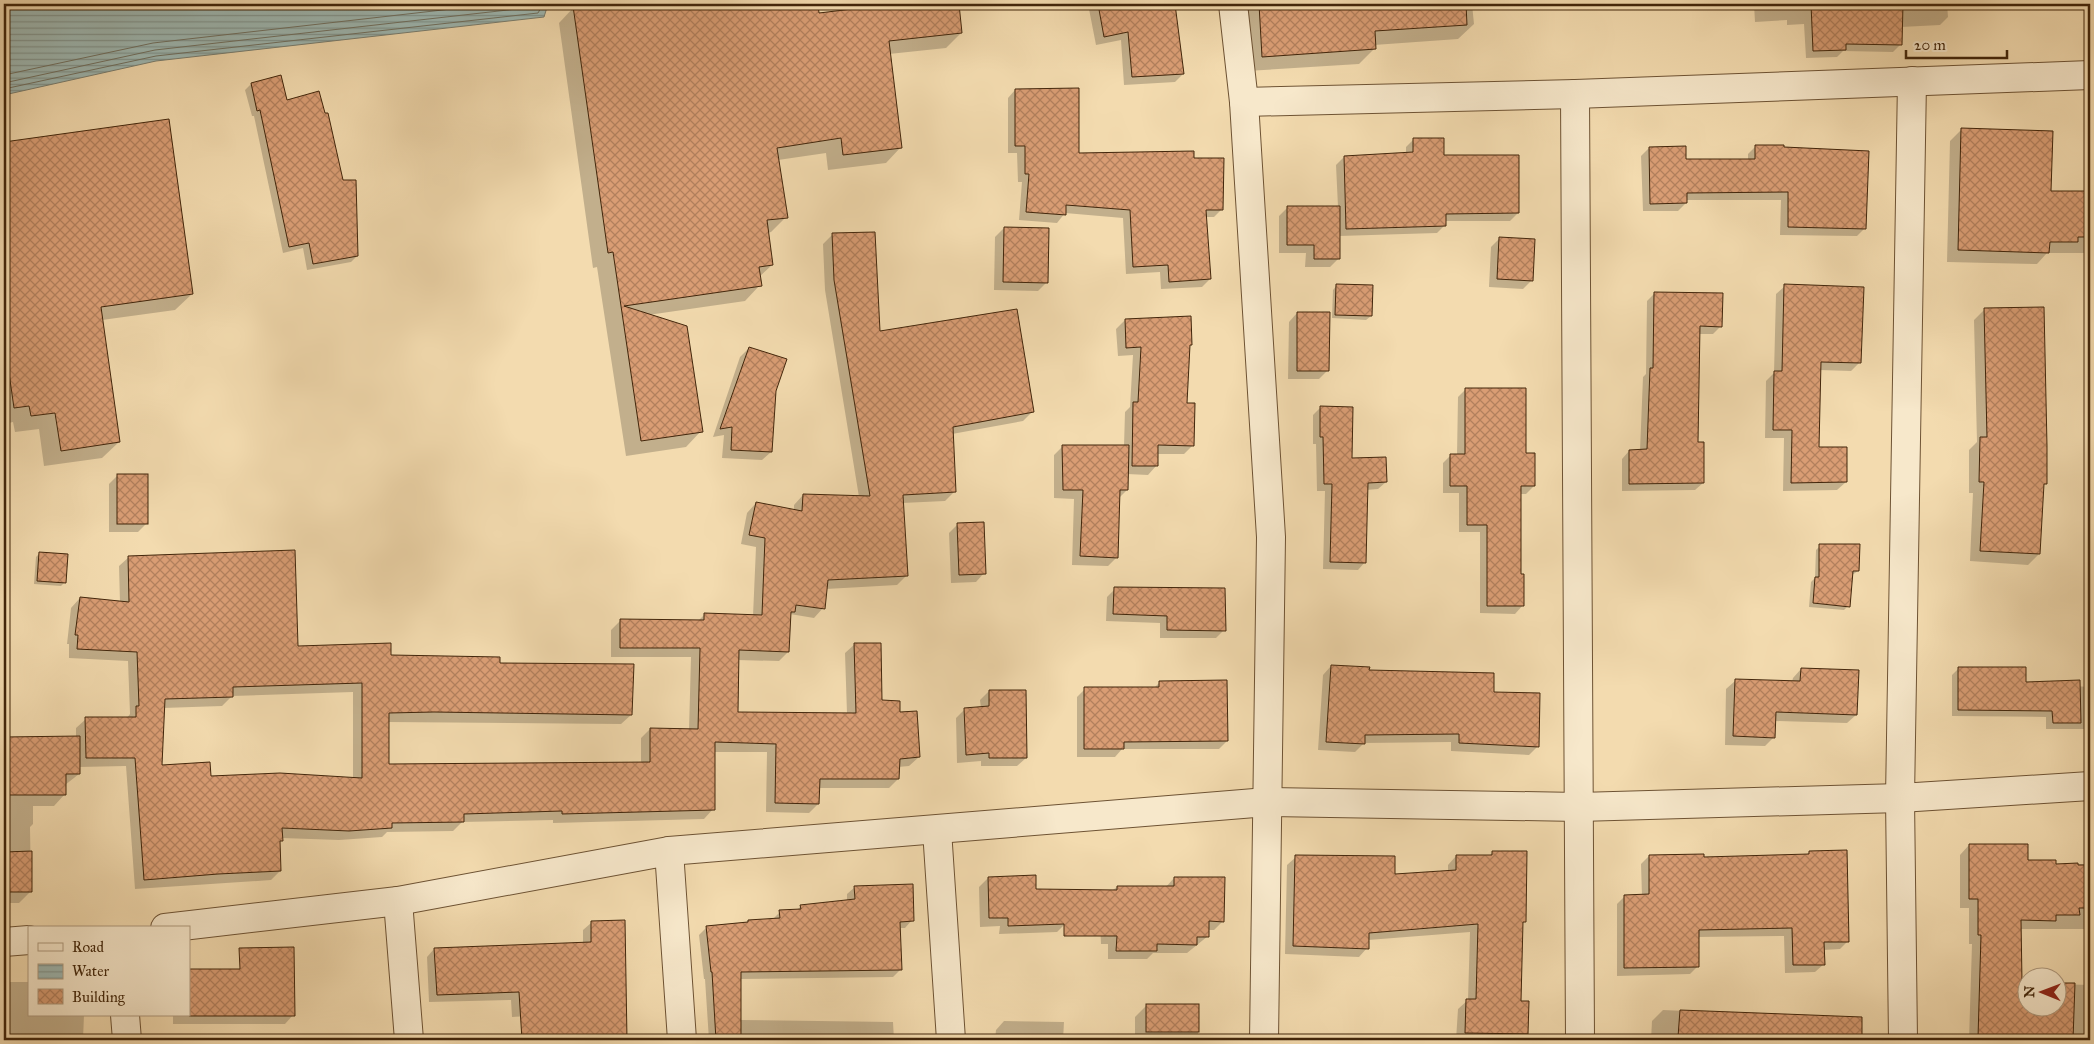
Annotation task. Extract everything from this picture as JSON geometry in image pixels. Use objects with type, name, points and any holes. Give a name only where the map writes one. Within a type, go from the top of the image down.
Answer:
[{"type":"street","points":[[1233,4],[1244,102],[1271,537],[1264,1040]]},
{"type":"street","points":[[1244,102],[1575,94],[1912,80],[2090,75]]},
{"type":"street","points":[[1903,1040],[1900,798],[1912,80]]},
{"type":"street","points":[[1575,94],[1580,1040]]},
{"type":"street","points":[[182,926],[398,901],[670,852],[1267,802],[1579,807],[1900,798],[2090,786]]},
{"type":"street","points":[[937,830],[950,1040]]},
{"type":"street","points":[[670,852],[682,1040]]},
{"type":"street","points":[[398,901],[409,1040]]},
{"type":"street","points":[[4,942],[28,940]]},
{"type":"street","points":[[125,1016],[127,1040]]},
{"type":"water","points":[[4,4],[548,4],[544,17],[156,61],[4,95]]},
{"type":"building","points":[[590,4],[818,4],[819,13],[894,4],[959,4],[962,33],[889,41],[902,148],[843,155],[841,138],[777,148],[788,218],[767,220],[773,265],[759,267],[762,286],[624,306],[687,326],[703,432],[641,441],[613,252],[608,253],[573,6]]},
{"type":"building","points":[[1098,4],[1175,4],[1184,74],[1132,77],[1128,32],[1104,37]]},
{"type":"building","points":[[1259,4],[1466,4],[1467,25],[1375,31],[1376,49],[1262,57]]},
{"type":"building","points":[[1811,4],[1903,4],[1902,45],[1846,44],[1846,50],[1813,51]]},
{"type":"building","points":[[281,75],[287,100],[319,91],[325,113],[328,113],[343,180],[356,180],[358,256],[313,264],[309,243],[289,247],[260,110],[257,111],[251,83]]},
{"type":"building","points":[[1079,88],[1079,153],[1194,151],[1194,158],[1224,158],[1223,210],[1206,210],[1211,279],[1169,282],[1168,265],[1133,267],[1130,210],[1066,205],[1066,215],[1026,212],[1029,174],[1025,174],[1025,146],[1015,146],[1015,89]]},
{"type":"building","points":[[169,119],[193,294],[101,307],[120,442],[61,451],[55,413],[31,416],[29,406],[14,408],[7,359],[4,360],[4,142]]},
{"type":"building","points":[[1961,128],[2053,131],[2051,191],[2090,191],[2090,237],[2078,237],[2078,242],[2050,242],[2049,253],[1958,250]]},
{"type":"building","points":[[1413,138],[1444,138],[1444,155],[1519,155],[1519,213],[1446,214],[1446,226],[1346,229],[1344,156],[1413,152]]},
{"type":"building","points":[[1755,145],[1784,145],[1784,147],[1869,151],[1866,229],[1788,227],[1788,192],[1687,193],[1687,203],[1650,204],[1649,147],[1686,146],[1686,159],[1755,159]]},
{"type":"building","points":[[1287,206],[1340,206],[1340,259],[1314,259],[1314,245],[1287,245]]},
{"type":"building","points":[[1004,227],[1049,228],[1048,283],[1003,282]]},
{"type":"building","points":[[875,232],[880,331],[1017,309],[1034,412],[953,427],[956,492],[903,495],[908,576],[828,580],[825,609],[796,605],[795,612],[791,612],[789,652],[739,650],[738,712],[856,713],[854,643],[881,643],[882,700],[900,701],[900,712],[917,711],[920,757],[900,759],[899,779],[820,779],[819,804],[775,803],[776,744],[715,742],[715,810],[562,814],[562,811],[464,814],[464,822],[392,823],[392,828],[349,831],[282,828],[283,841],[280,841],[281,871],[144,880],[135,758],[86,758],[85,717],[136,717],[136,706],[139,706],[137,652],[77,649],[78,635],[75,635],[80,597],[129,602],[128,556],[295,550],[298,646],[391,643],[391,655],[500,657],[500,663],[634,664],[632,715],[389,713],[389,764],[650,762],[650,728],[698,729],[700,648],[620,648],[620,619],[704,620],[704,613],[762,615],[765,538],[749,535],[756,502],[802,511],[803,494],[870,496],[834,280],[832,233]],"holes":[[[362,683],[362,778],[280,773],[211,776],[210,762],[162,765],[165,699],[233,697],[233,687]]]},
{"type":"building","points":[[1499,237],[1535,239],[1533,281],[1497,279]]},
{"type":"building","points":[[1336,284],[1373,285],[1372,316],[1335,315]]},
{"type":"building","points":[[1784,284],[1864,287],[1861,363],[1821,362],[1819,447],[1847,447],[1847,482],[1791,483],[1792,430],[1773,430],[1774,371],[1782,371]]},
{"type":"building","points":[[1654,292],[1723,293],[1722,327],[1700,326],[1698,442],[1704,442],[1704,483],[1629,484],[1629,450],[1647,449],[1650,368],[1653,368]]},
{"type":"building","points":[[2044,307],[2047,484],[2044,484],[2040,554],[1980,551],[1984,482],[1979,482],[1980,437],[1987,437],[1984,308]]},
{"type":"building","points":[[1297,312],[1330,312],[1329,371],[1297,371]]},
{"type":"building","points":[[1191,316],[1192,345],[1190,345],[1187,403],[1195,403],[1194,446],[1158,445],[1158,466],[1132,466],[1133,402],[1138,402],[1141,347],[1126,348],[1125,319]]},
{"type":"building","points":[[749,347],[787,359],[776,391],[772,452],[731,450],[732,427],[720,429]]},
{"type":"building","points":[[1465,388],[1526,388],[1526,453],[1535,453],[1535,486],[1521,486],[1521,574],[1524,574],[1524,606],[1487,606],[1487,525],[1467,525],[1467,486],[1450,486],[1450,454],[1465,454]]},
{"type":"building","points":[[1320,406],[1353,407],[1352,458],[1386,457],[1387,482],[1368,483],[1366,563],[1330,562],[1332,484],[1324,484],[1323,437],[1320,437]]},
{"type":"building","points":[[1062,445],[1129,445],[1128,490],[1120,490],[1118,558],[1080,556],[1083,490],[1063,490]]},
{"type":"building","points":[[117,474],[148,474],[148,524],[117,524]]},
{"type":"building","points":[[984,522],[986,574],[959,575],[957,523]]},
{"type":"building","points":[[1819,544],[1860,544],[1859,571],[1853,571],[1850,607],[1813,603],[1815,577],[1819,577]]},
{"type":"building","points":[[39,552],[68,554],[66,583],[37,581]]},
{"type":"building","points":[[1114,587],[1225,588],[1226,631],[1167,630],[1167,616],[1113,614]]},
{"type":"building","points":[[1331,665],[1370,667],[1369,670],[1494,673],[1494,692],[1540,693],[1539,747],[1459,743],[1459,734],[1365,735],[1365,744],[1326,742]]},
{"type":"building","points":[[1958,667],[2026,667],[2026,682],[2080,680],[2081,723],[2053,723],[2052,711],[1958,710]]},
{"type":"building","points":[[1801,668],[1859,670],[1857,715],[1776,712],[1775,738],[1733,736],[1735,679],[1800,681]]},
{"type":"building","points":[[1227,680],[1228,741],[1124,742],[1124,749],[1084,749],[1084,687],[1159,687],[1159,681]]},
{"type":"building","points":[[989,690],[1026,690],[1027,758],[989,758],[989,753],[966,755],[964,708],[989,706]]},
{"type":"building","points":[[80,736],[80,774],[66,774],[66,795],[4,795],[4,737]]},
{"type":"building","points":[[1969,844],[2028,844],[2028,860],[2056,860],[2056,864],[2078,863],[2078,865],[2090,865],[2090,908],[2079,908],[2080,915],[2056,915],[2056,921],[2021,920],[2022,966],[2016,966],[2016,1016],[2066,1016],[2066,983],[2075,983],[2073,1040],[1978,1038],[1981,935],[1978,935],[1978,899],[1969,899]]},
{"type":"building","points":[[1847,850],[1849,942],[1824,942],[1825,965],[1793,965],[1792,928],[1699,930],[1699,967],[1624,968],[1624,895],[1649,894],[1649,855],[1704,854],[1704,857],[1809,854],[1809,851]]},
{"type":"building","points":[[32,851],[32,892],[4,892],[4,852]]},
{"type":"building","points":[[1492,851],[1527,851],[1526,922],[1523,922],[1521,1001],[1529,1001],[1528,1034],[1465,1033],[1466,999],[1476,999],[1478,924],[1369,933],[1369,949],[1293,946],[1295,855],[1395,856],[1395,874],[1456,870],[1456,855],[1492,855]]},
{"type":"building","points":[[1036,875],[1036,889],[1117,890],[1117,886],[1174,886],[1174,877],[1225,877],[1224,922],[1209,921],[1209,937],[1197,937],[1197,945],[1157,944],[1157,951],[1116,951],[1117,936],[1064,936],[1064,924],[1008,926],[1008,918],[989,918],[988,877]]},
{"type":"building","points":[[913,884],[914,921],[900,922],[902,970],[741,972],[741,1040],[716,1040],[712,972],[706,926],[780,918],[779,910],[801,909],[800,905],[855,899],[854,886]]},
{"type":"building","points":[[625,920],[627,1040],[522,1040],[519,992],[437,995],[434,948],[591,942],[591,921]]},
{"type":"building","points":[[294,947],[295,1016],[190,1016],[190,969],[240,969],[239,948]]},
{"type":"building","points":[[1146,1004],[1199,1004],[1199,1032],[1146,1032]]},
{"type":"building","points":[[1680,1010],[1862,1017],[1862,1040],[1767,1040],[1678,1037]]}]
